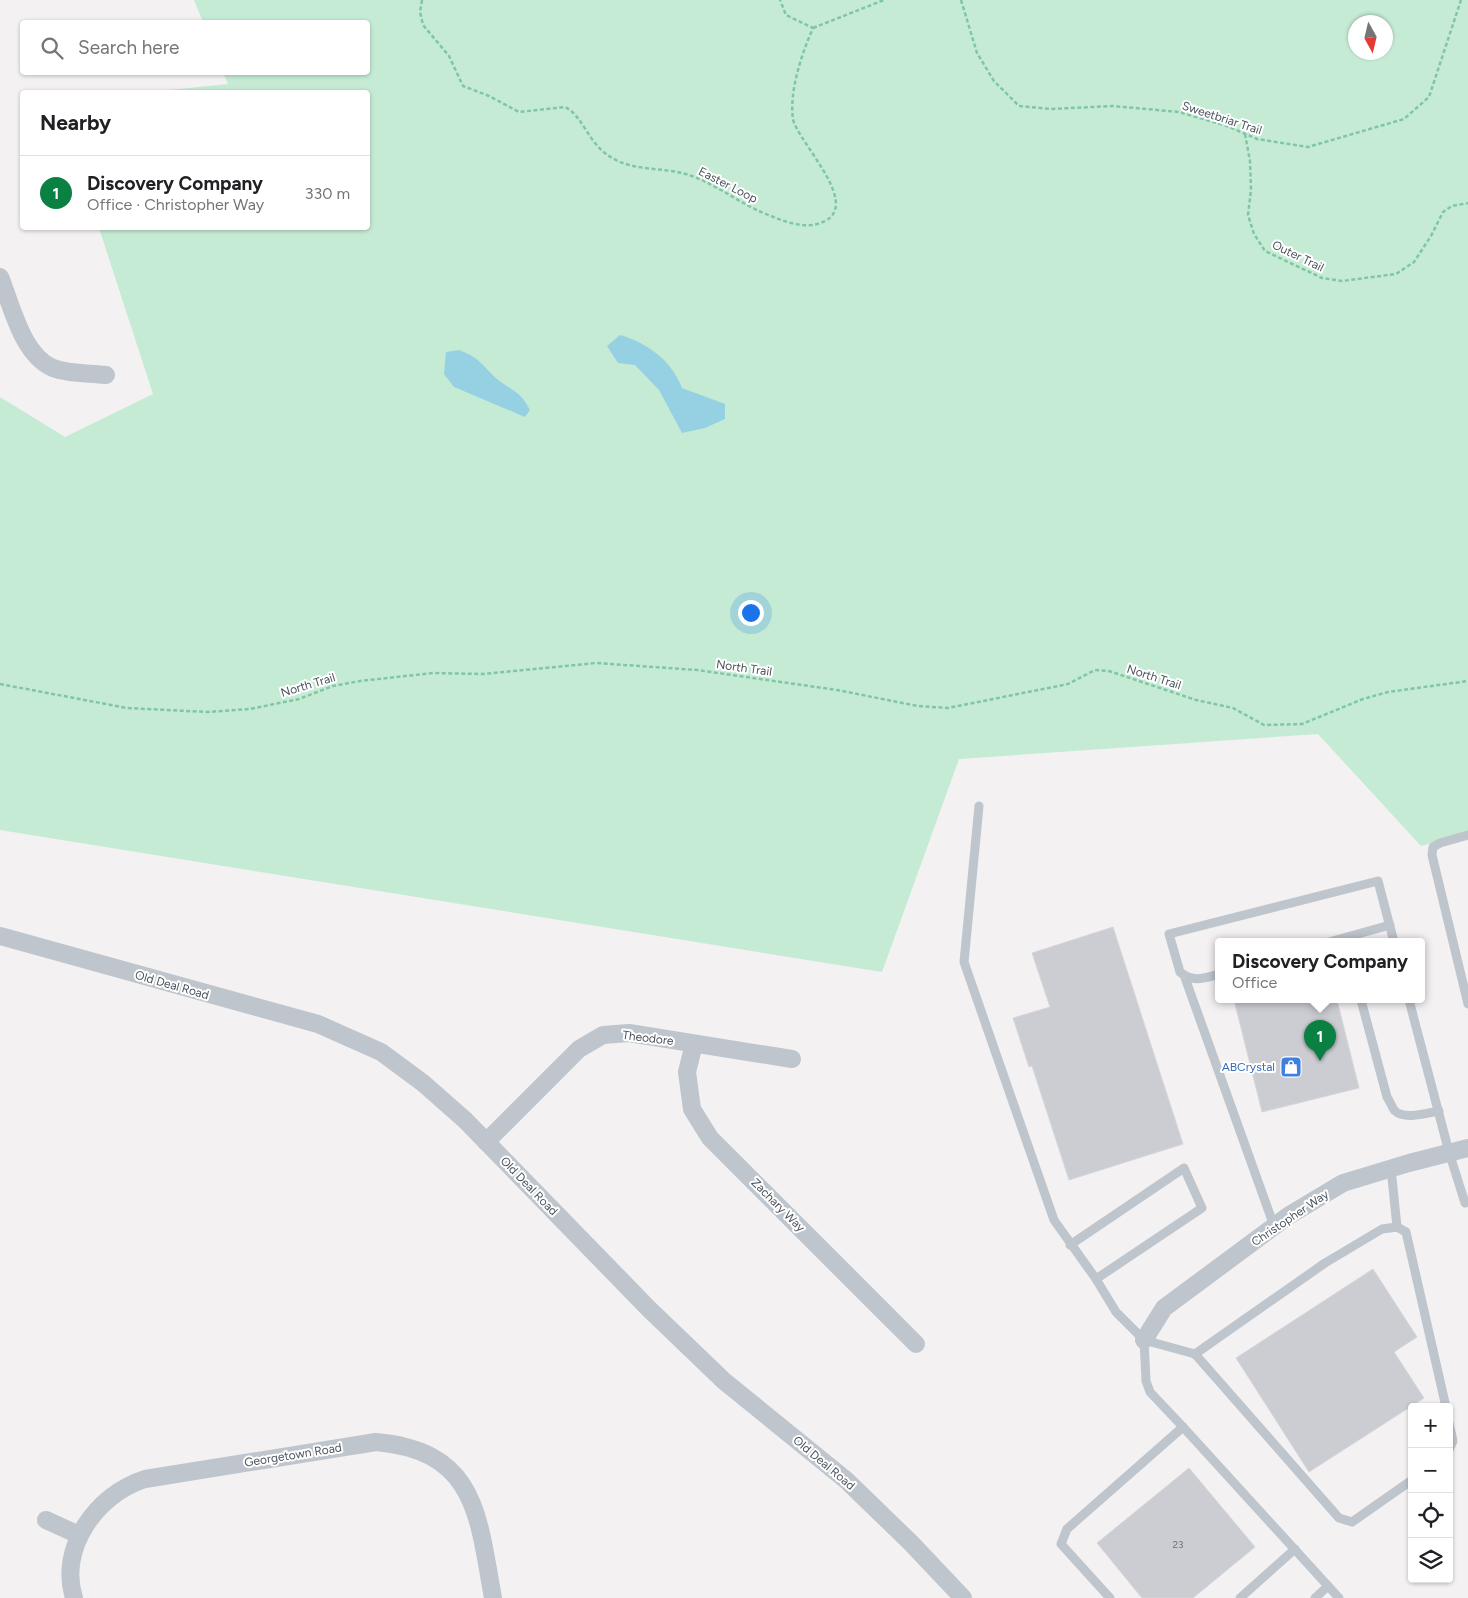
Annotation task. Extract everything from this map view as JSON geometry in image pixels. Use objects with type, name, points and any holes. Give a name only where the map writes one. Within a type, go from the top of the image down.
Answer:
[{"type":"street","points":[[0,277],[25,340],[41,361],[63,370],[106,375]]},
{"type":"street","name":"Old Deal Road","points":[[0,936],[318,1024],[351,1037],[381,1052],[423,1084],[486,1142],[649,1309],[717,1374],[846,1480],[911,1543],[963,1598]]},
{"type":"street","name":"Theodore","points":[[486,1142],[579,1049],[603,1035],[629,1033],[792,1059]]},
{"type":"street","name":"Zachary Way","points":[[694,1044],[687,1072],[692,1110],[710,1138],[916,1344]]},
{"type":"street","name":"Christopher Way","points":[[1144,1340],[1164,1308],[1274,1226],[1343,1183],[1391,1168],[1468,1148]]},
{"type":"street","name":"Georgetown Road","points":[[74,1598],[70,1573],[72,1556],[79,1535],[92,1516],[111,1497],[145,1479],[363,1443],[397,1444],[420,1450],[440,1461],[462,1484],[477,1512],[493,1598]]},
{"type":"street","points":[[46,1520],[79,1535]]},
{"type":"lane","points":[[979,806],[964,962],[1054,1220],[1096,1279],[1116,1312],[1144,1340],[1194,1354],[1340,1518],[1352,1522],[1408,1483]]},
{"type":"lane","points":[[1468,835],[1440,843],[1433,847],[1432,855],[1468,1004]]},
{"type":"lane","points":[[1215,975],[1196,980],[1180,972],[1169,934],[1378,881],[1393,938]]},
{"type":"lane","points":[[1351,938],[1390,925]]},
{"type":"lane","points":[[1184,975],[1274,1226]]},
{"type":"lane","points":[[1362,1003],[1387,1097],[1396,1111],[1404,1115],[1417,1115],[1438,1111]]},
{"type":"lane","points":[[1411,1003],[1449,1152],[1465,1203],[1468,1202]]},
{"type":"lane","points":[[1070,1245],[1184,1168],[1202,1208],[1096,1279]]},
{"type":"lane","points":[[1391,1168],[1397,1227]]},
{"type":"lane","points":[[1194,1354],[1325,1263],[1382,1229],[1397,1227],[1406,1232],[1445,1403]]},
{"type":"lane","points":[[1144,1340],[1146,1381],[1150,1392],[1339,1598]]},
{"type":"lane","points":[[1110,1598],[1061,1544],[1063,1538],[1067,1529],[1183,1428]]},
{"type":"lane","points":[[1240,1598],[1295,1549]]},
{"type":"lane","points":[[1314,1598],[1328,1586]]},
{"type":"path","name":"Easter Loop","points":[[422,0],[420,12],[423,25],[450,56],[458,78],[469,90],[489,96],[519,112],[565,107],[571,110],[578,118],[587,134],[599,148],[616,161],[683,173],[770,216],[809,226],[830,219],[834,212],[835,199],[823,169],[800,136],[793,117],[800,62],[813,28]]},
{"type":"path","points":[[780,0],[786,15],[813,28],[884,0]]},
{"type":"path","name":"Sweetbriar Trail","points":[[961,0],[977,53],[994,81],[1020,106],[1051,109],[1113,106],[1179,112],[1227,126],[1257,139],[1308,147],[1404,119],[1429,97],[1461,0]]},
{"type":"path","name":"Outer Trail","points":[[1245,134],[1250,161],[1251,190],[1248,215],[1254,234],[1265,252],[1322,278],[1342,281],[1396,274],[1414,262],[1444,212],[1452,206],[1468,203]]},
{"type":"path","name":"North Trail","points":[[0,684],[127,708],[206,712],[250,709],[299,699],[333,686],[360,681],[433,673],[483,674],[596,662],[697,670],[837,690],[918,706],[948,708],[1068,684],[1095,670],[1109,671],[1196,700],[1233,708],[1264,725],[1302,724],[1363,699],[1388,692],[1468,681]]},
{"type":"green space","points":[[194,0],[1468,0],[1468,832],[1421,846],[1318,734],[959,759],[882,972],[0,830],[0,397],[65,437],[153,394],[100,230],[370,230],[370,90],[170,90],[228,84],[224,75],[370,75],[370,20],[202,20]]},
{"type":"water","points":[[620,335],[640,343],[658,354],[672,369],[682,388],[725,404],[725,419],[705,428],[682,433],[659,390],[635,365],[618,363],[607,346]]},
{"type":"water","points":[[459,350],[476,359],[496,378],[523,398],[530,410],[525,417],[454,387],[444,374],[446,352]]},
{"type":"building","points":[[1113,927],[1183,1144],[1069,1180],[1032,1066],[1029,1067],[1013,1018],[1050,1007],[1032,953]]},
{"type":"building","points":[[1235,1003],[1338,1003],[1359,1088],[1262,1112]]},
{"type":"building","points":[[1373,1269],[1417,1337],[1394,1352],[1424,1398],[1416,1403],[1408,1403],[1408,1408],[1309,1472],[1236,1358]]},
{"type":"building","points":[[1189,1468],[1255,1547],[1193,1598],[1142,1598],[1097,1543]]},
{"type":"place","name":"Discovery Company","points":[[1320,1061]]},
{"type":"place","name":"ABCrystal","points":[[1291,1067]]}]
